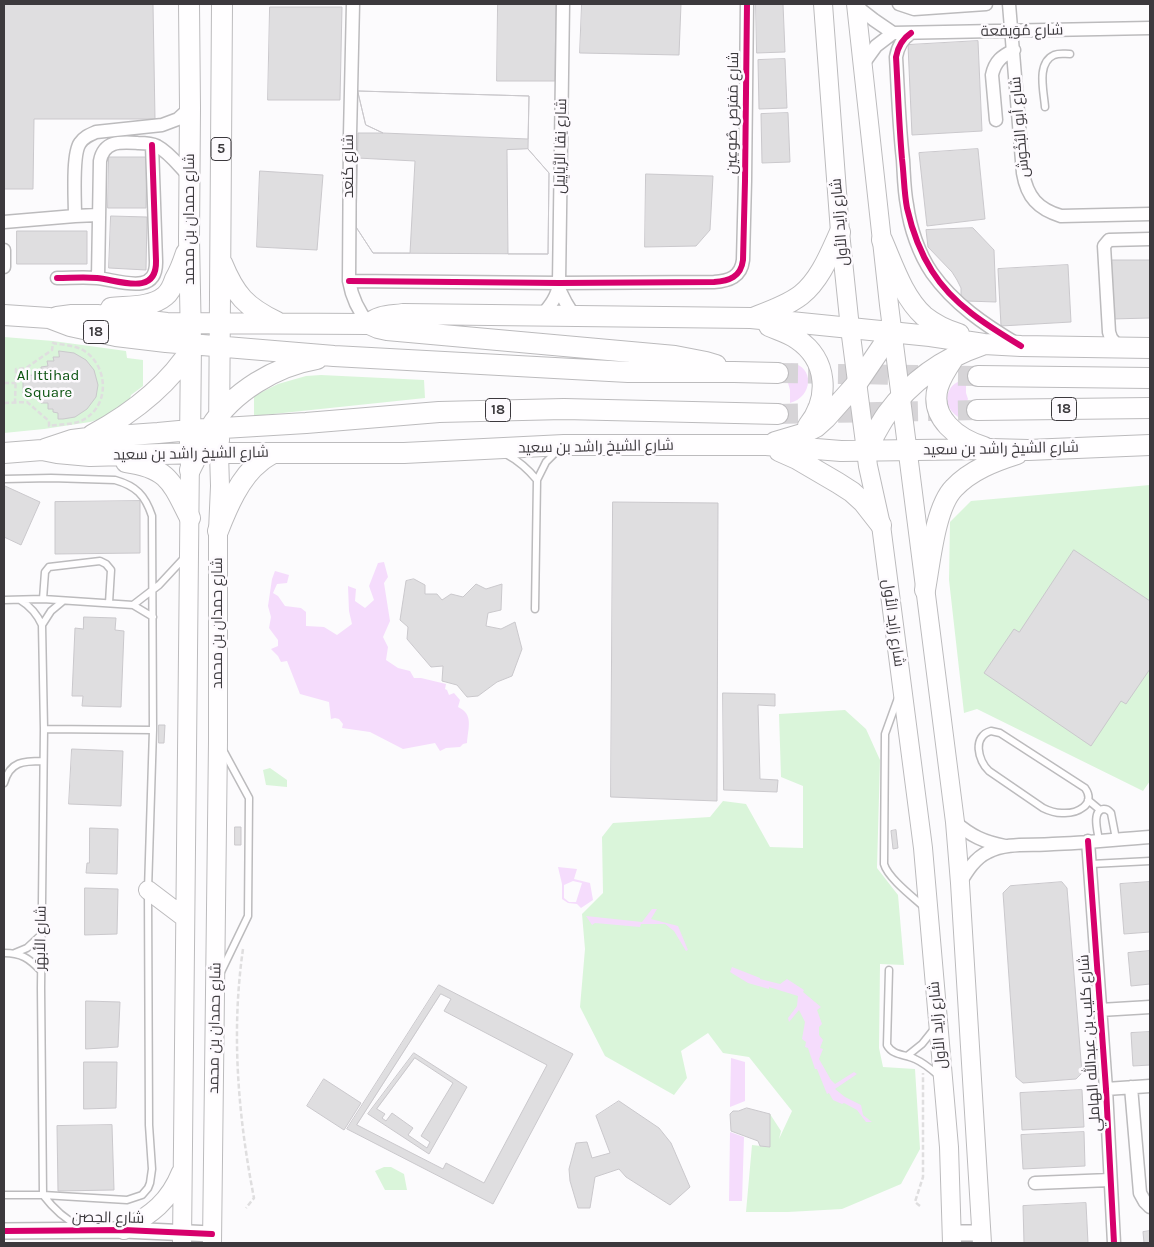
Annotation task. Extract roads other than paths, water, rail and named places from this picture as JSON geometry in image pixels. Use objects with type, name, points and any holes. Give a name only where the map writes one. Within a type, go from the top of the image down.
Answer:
[{"type":"main road","name":"شارع حمدان بن محمد","points":[[182,1238],[190,518],[193,459],[209,426],[220,346],[205,323],[188,239],[189,4]]},
{"type":"main road","name":"شارع حمدان بن محمد","points":[[212,1238],[218,741],[218,531],[220,486],[219,453],[209,426],[192,346],[220,294],[222,4]]},
{"type":"main road","name":"شارع زايد الأول","points":[[823,4],[840,232],[850,328],[866,450],[880,525],[923,848],[949,1147],[952,1238]]},
{"type":"main road","name":"شارع زايد الأول","points":[[856,5],[892,332],[955,822],[982,1238]]},
{"type":"main road","points":[[750,318],[786,304],[807,290],[828,259],[840,232]]},
{"type":"main road","points":[[72,315],[146,304],[164,297],[179,272],[185,256],[188,239]]},
{"type":"main road","points":[[882,240],[904,288],[924,316],[942,328],[984,344]]},
{"type":"main road","points":[[220,258],[238,295],[254,309],[279,323]]},
{"type":"main road","name":"18","points":[[369,324],[378,317],[402,314],[750,318],[930,336],[984,344],[1150,348]]},
{"type":"main road","name":"18","points":[[4,315],[49,318],[72,315],[97,315],[167,323],[369,324],[387,330],[675,356],[706,362],[734,372]]},
{"type":"main road","name":"18","points":[[49,318],[70,326],[106,335],[192,346],[220,346],[334,356],[628,372],[778,373]]},
{"type":"main road","points":[[750,318],[799,340],[816,359],[822,372],[824,388],[822,398],[812,421],[802,434]]},
{"type":"main road","points":[[766,445],[802,434],[816,427],[858,382],[892,332]]},
{"type":"main road","points":[[866,450],[887,414],[922,376],[955,355],[984,344]]},
{"type":"main road","points":[[190,518],[172,484],[157,470],[89,447],[109,426],[148,397],[165,381],[192,346]]},
{"type":"main road","points":[[955,355],[940,380],[936,398],[937,408],[942,418],[957,434],[974,444],[991,449]]},
{"type":"main road","points":[[209,426],[245,390],[268,376],[307,361],[334,356]]},
{"type":"main road","name":"18","points":[[978,376],[1150,378]]},
{"type":"main road","name":"18","points":[[977,410],[1150,408]]},
{"type":"main road","name":"شارع الشيخ راشد بن سعيد","points":[[89,447],[158,433],[209,426],[306,423],[439,412],[564,409],[778,414]]},
{"type":"main road","name":"شارع الشيخ راشد بن سعيد","points":[[4,453],[42,450],[72,440],[89,447],[193,459],[219,453],[404,453],[564,446],[766,445],[841,451],[1028,450],[1150,445]]},
{"type":"main road","points":[[766,445],[789,455],[852,492],[863,502],[880,525]]},
{"type":"main road","points":[[925,590],[938,518],[944,502],[953,488],[984,466],[1028,450]]},
{"type":"main road","points":[[218,531],[229,506],[249,472],[260,461],[273,453]]},
{"type":"main road","points":[[148,890],[185,918]]},
{"type":"main road","points":[[124,1230],[142,1220],[167,1199],[183,1167]]},
{"type":"street","name":"شارع كَنعد","points":[[353,4],[349,281],[350,291],[355,304],[369,324]]},
{"type":"street","name":"شارع نِقا الرَّيايِيل","points":[[563,4],[559,286],[574,316]]},
{"type":"street","name":"شارع مَفرَص صُوعِين","points":[[349,281],[559,286],[714,282],[735,276],[742,266],[744,223],[746,4]]},
{"type":"street","points":[[899,4],[914,9],[986,4]]},
{"type":"street","name":"شارع أبو البُخُوش","points":[[1009,4],[1023,173],[1029,193],[1042,208],[1061,216],[1150,214]]},
{"type":"street","points":[[856,5],[893,33],[876,46],[863,64]]},
{"type":"street","name":"شارع مُوَيفعة","points":[[893,33],[1150,28]]},
{"type":"street","points":[[911,33],[900,43],[896,57],[906,197],[912,228],[920,250],[932,272],[947,291],[976,318],[1021,346]]},
{"type":"street","name":"شارع أبو البُخُوش","points":[[996,120],[992,81],[993,68],[1000,58],[1014,50]]},
{"type":"street","points":[[75,216],[75,156],[79,144],[87,135],[103,131],[162,125],[178,119],[190,108]]},
{"type":"street","points":[[87,135],[104,150]]},
{"type":"street","points":[[98,278],[100,161],[104,150],[110,145],[120,142],[152,145],[165,152],[189,176]]},
{"type":"street","points":[[57,278],[98,278],[135,284],[146,281],[155,273],[152,145]]},
{"type":"street","points":[[4,222],[98,215]]},
{"type":"street","points":[[1119,348],[1109,332],[1104,246],[1109,240],[1150,239]]},
{"type":"street","points":[[4,250],[4,267]]},
{"type":"street","points":[[542,315],[552,303],[559,286]]},
{"type":"street","points":[[955,822],[973,836],[984,841],[1007,846]]},
{"type":"street","points":[[960,883],[979,858],[997,848],[1150,837]]},
{"type":"street","name":"شارع كليب بن عبدالله الهاملي","points":[[1094,841],[1091,864],[1114,1243]]},
{"type":"street","points":[[1100,1010],[1150,1007]]},
{"type":"street","points":[[1106,1089],[1150,1086]]},
{"type":"street","points":[[1132,1087],[1144,1168],[1140,1193],[1150,1207]]},
{"type":"street","points":[[1035,1183],[1110,1180]]},
{"type":"street","name":"شارع الحِصن","points":[[4,1231],[124,1230],[182,1238],[212,1238]]},
{"type":"street","points":[[952,1238],[982,1238]]},
{"type":"lane","points":[[1045,107],[1043,75],[1046,61],[1058,54],[1070,54]]},
{"type":"lane","points":[[535,609],[537,480],[546,462],[564,446]]},
{"type":"lane","points":[[497,449],[521,463],[537,480]]},
{"type":"lane","points":[[4,479],[115,480],[135,488],[145,500],[152,516],[153,617],[153,730],[148,890],[149,1116],[152,1170],[150,1183],[142,1195],[127,1200],[43,1195],[4,1195]]},
{"type":"lane","points":[[133,605],[170,574],[189,552]]},
{"type":"lane","points":[[43,599],[45,572],[49,566],[100,561],[106,564],[110,570],[109,603]]},
{"type":"lane","points":[[4,600],[43,599],[133,605],[153,617]]},
{"type":"lane","points":[[20,600],[32,609],[42,625]]},
{"type":"lane","points":[[42,625],[51,611],[63,601]]},
{"type":"lane","name":"شارع الأبهَر","points":[[42,625],[44,729],[41,971],[43,1195]]},
{"type":"lane","points":[[902,688],[885,734],[884,864],[893,878],[929,911]]},
{"type":"lane","points":[[44,729],[153,730]]},
{"type":"lane","points":[[991,731],[1000,734],[1085,788],[1088,792],[1088,800],[1080,810],[1068,813],[1059,813],[1043,808],[985,768],[980,754],[980,738],[983,734],[991,731]]},
{"type":"lane","points":[[215,985],[248,916],[249,798],[218,741]]},
{"type":"lane","points":[[4,783],[8,771],[19,763],[44,761]]},
{"type":"lane","points":[[1088,800],[1100,810],[1108,810],[1111,813],[1116,839]]},
{"type":"lane","points":[[1094,841],[1096,818],[1100,810]]},
{"type":"lane","points":[[1091,864],[1150,860]]},
{"type":"lane","points":[[4,953],[15,953],[28,948],[42,934]]},
{"type":"lane","points":[[15,953],[32,962],[41,971]]},
{"type":"lane","points":[[889,970],[887,1045],[893,1052],[924,1063],[938,1074],[943,1082]]},
{"type":"lane","points":[[907,1056],[922,1044],[934,1029],[938,1020]]},
{"type":"lane","points":[[43,1195],[66,1219],[87,1230]]},
{"type":"tunnel","points":[[778,373],[978,376]]},
{"type":"tunnel","points":[[778,414],[977,410]]},
{"type":"park label","name":"Al Ittihad Square","points":[[48,384]]}]
